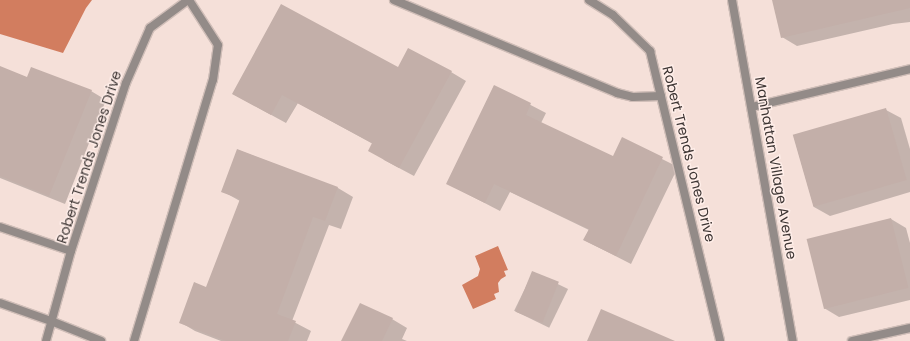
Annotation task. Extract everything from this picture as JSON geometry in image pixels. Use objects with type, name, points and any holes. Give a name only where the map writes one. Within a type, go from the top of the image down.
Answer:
[{"type":"street","name":"Robert Trends Jones Drive","points":[[46,341],[71,251],[126,83],[150,28],[189,0]]},
{"type":"street","points":[[134,341],[213,80],[218,45],[189,0]]},
{"type":"street","points":[[394,0],[616,93],[633,97],[661,96]]},
{"type":"street","name":"Robert Trends Jones Drive","points":[[589,0],[613,15],[650,51],[720,341]]},
{"type":"street","name":"Manhattan Village Avenue","points":[[732,0],[793,341]]},
{"type":"street","points":[[752,107],[910,69]]},
{"type":"street","points":[[0,227],[71,251]]},
{"type":"street","points":[[0,303],[101,341]]},
{"type":"street","points":[[852,341],[910,328]]},
{"type":"shaded area","points":[[0,0],[92,0],[86,8],[63,53],[0,34]]},
{"type":"shaded area","points":[[498,246],[508,270],[504,271],[506,276],[498,283],[499,292],[494,294],[496,299],[473,309],[462,285],[478,276],[480,269],[475,256]]},
{"type":"building","points":[[772,0],[910,0],[910,8],[781,38]]},
{"type":"building","points":[[281,4],[398,67],[408,48],[452,71],[399,168],[368,151],[372,143],[282,95],[271,115],[232,94]]},
{"type":"building","points":[[0,66],[27,77],[31,67],[92,90],[49,196],[0,176]]},
{"type":"building","points":[[494,85],[531,103],[526,115],[613,156],[622,137],[663,157],[616,256],[583,240],[589,229],[494,184],[485,203],[446,184]]},
{"type":"building","points":[[886,108],[907,180],[813,207],[793,135]]},
{"type":"building","points":[[237,149],[338,187],[325,221],[313,217],[277,314],[296,321],[288,341],[226,341],[179,323],[194,282],[206,287],[240,199],[221,192]]},
{"type":"building","points":[[891,218],[908,288],[824,309],[807,239]]},
{"type":"building","points":[[532,271],[559,282],[542,323],[516,312]]},
{"type":"building","points":[[360,303],[393,318],[382,341],[341,341]]},
{"type":"building","points":[[601,309],[675,341],[587,341]]}]
